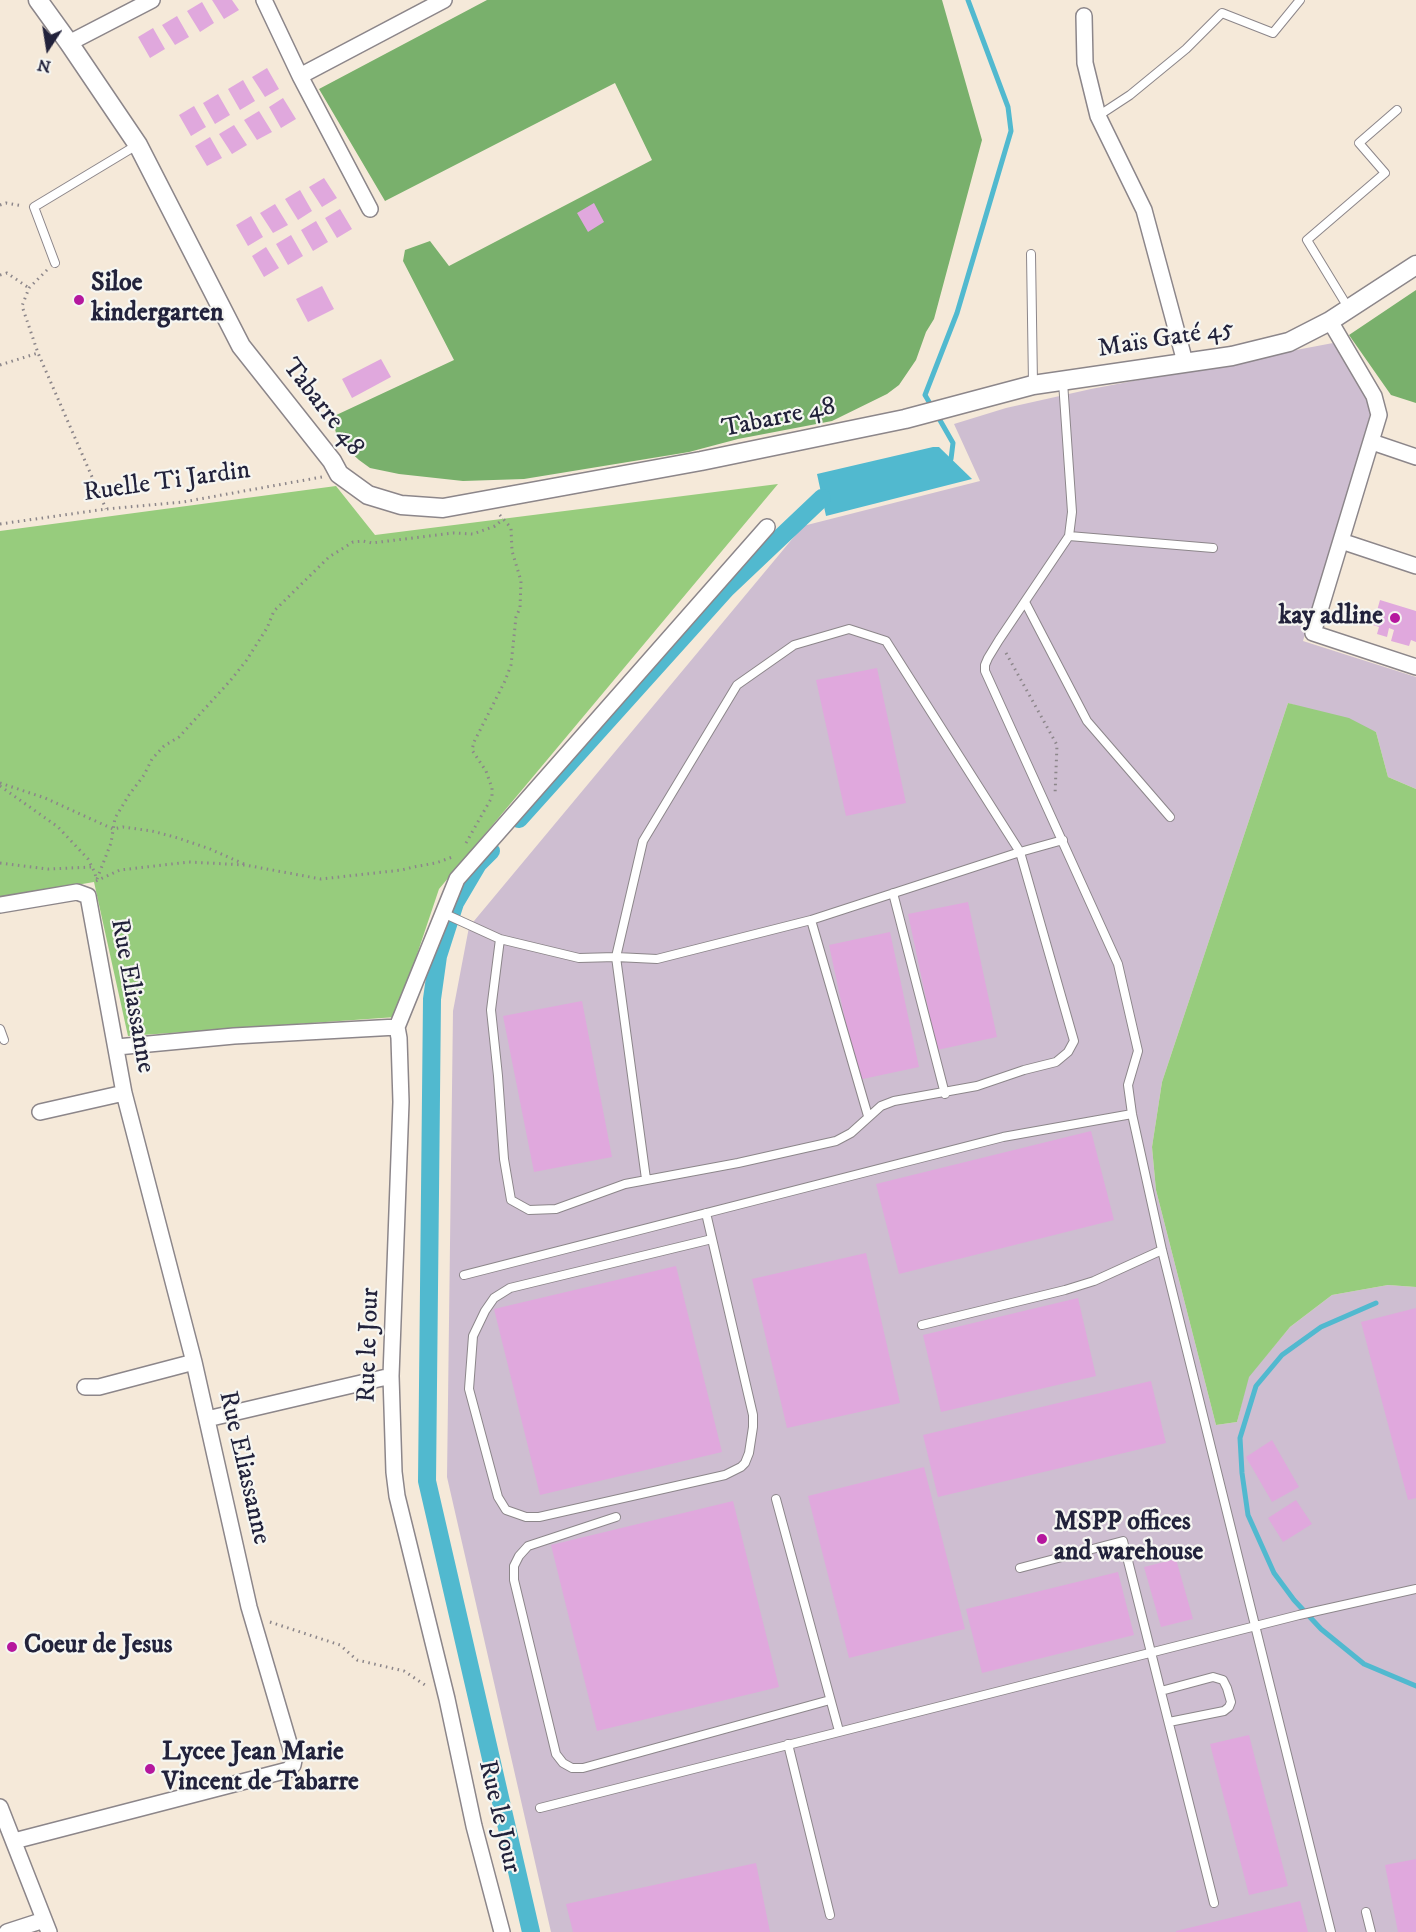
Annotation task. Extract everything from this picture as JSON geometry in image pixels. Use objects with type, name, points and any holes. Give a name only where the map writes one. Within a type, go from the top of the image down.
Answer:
[{"type":"street","name":"Tabarre 48","points":[[38,0],[138,145],[241,346],[332,461],[339,474],[368,495],[401,505],[444,508],[701,461],[905,419]]},
{"type":"street","points":[[69,43],[152,0]]},
{"type":"street","points":[[264,0],[300,76],[370,209]]},
{"type":"street","points":[[300,76],[444,0]]},
{"type":"street","points":[[1084,16],[1085,63],[1098,116],[1144,210],[1185,362]]},
{"type":"street","name":"Maïs Gaté 45","points":[[905,419],[1033,385],[1232,356],[1289,342],[1330,321],[1416,266]]},
{"type":"street","points":[[1330,321],[1374,396],[1379,415],[1313,633],[1416,667]]},
{"type":"street","points":[[1372,442],[1416,457]]},
{"type":"street","points":[[117,1047],[234,1036],[397,1027],[457,879],[767,527]]},
{"type":"street","points":[[1341,541],[1416,566]]},
{"type":"street","points":[[0,905],[77,892],[88,896]]},
{"type":"street","name":"Rue Eliassanne","points":[[14,1841],[288,1770],[294,1760],[249,1607],[194,1362],[124,1093],[88,896]]},
{"type":"street","name":"Rue le Jour","points":[[397,1027],[401,1102],[391,1376],[394,1472],[397,1496],[447,1699],[474,1826],[502,1932]]},
{"type":"street","points":[[40,1112],[124,1093]]},
{"type":"street","points":[[85,1387],[99,1387],[194,1362]]},
{"type":"street","points":[[207,1419],[391,1376]]},
{"type":"street","points":[[0,1807],[46,1926],[7,1932]]},
{"type":"lane","points":[[1098,116],[1130,94],[1186,49],[1222,13],[1273,33],[1300,0]]},
{"type":"lane","points":[[1349,309],[1307,240],[1385,173],[1359,143],[1397,110]]},
{"type":"lane","points":[[55,263],[34,207],[138,145]]},
{"type":"lane","points":[[1031,254],[1033,385]]},
{"type":"lane","points":[[1064,382],[1072,512],[1069,536],[999,640],[985,665],[986,671],[1054,817],[1118,964],[1138,1051],[1128,1085],[1132,1114],[1162,1250],[1331,1932]]},
{"type":"lane","points":[[1069,536],[1213,548]]},
{"type":"lane","points":[[1025,602],[1087,721],[1170,817]]},
{"type":"lane","points":[[500,939],[491,1010],[504,1160],[511,1200],[529,1210],[556,1209],[625,1184],[738,1163],[836,1141],[851,1133],[881,1106],[894,1101],[945,1094],[1056,1062],[1068,1052],[1074,1041],[1020,852],[886,641],[849,629],[794,645],[737,685],[643,841],[616,957],[646,1179]]},
{"type":"lane","points":[[443,913],[500,939],[579,958],[657,959],[811,920],[1020,852],[1064,840]]},
{"type":"lane","points":[[893,893],[945,1094]]},
{"type":"lane","points":[[811,920],[868,1116]]},
{"type":"lane","points":[[0,1029],[4,1040]]},
{"type":"lane","points":[[464,1275],[1003,1137],[1132,1114]]},
{"type":"lane","points":[[706,1213],[753,1416],[749,1453],[745,1463],[725,1475],[539,1517],[526,1517],[506,1510],[498,1497],[469,1389],[473,1336],[494,1298],[510,1288],[712,1239]]},
{"type":"lane","points":[[922,1325],[1075,1287],[1094,1281],[1162,1250]]},
{"type":"lane","points":[[776,1499],[839,1731]]},
{"type":"lane","points":[[616,1516],[528,1546],[514,1566],[514,1580],[556,1754],[563,1763],[572,1768],[584,1768],[831,1700]]},
{"type":"lane","points":[[1020,1568],[1123,1541],[1214,1904]]},
{"type":"lane","points":[[540,1808],[1299,1615],[1416,1589]]},
{"type":"lane","points":[[1161,1691],[1213,1677],[1223,1680],[1231,1702],[1224,1711],[1168,1722]]},
{"type":"lane","points":[[788,1744],[830,1916]]},
{"type":"lane","points":[[1366,1912],[1371,1932]]},
{"type":"path","points":[[0,205],[6,203],[34,207]]},
{"type":"path","points":[[55,263],[28,288],[22,306],[38,353],[106,509]]},
{"type":"path","points":[[0,275],[7,273],[28,288]]},
{"type":"path","points":[[0,365],[38,353]]},
{"type":"path","name":"Ruelle Ti Jardin","points":[[0,524],[106,509],[183,502],[339,474]]},
{"type":"path","points":[[88,896],[106,857],[120,808],[152,759],[164,746],[179,737],[230,681],[267,628],[274,611],[329,557],[353,542],[372,543],[453,532],[472,534],[495,526],[503,519]]},
{"type":"path","points":[[465,845],[492,797],[492,788],[486,771],[472,750],[484,720],[506,681],[516,616],[520,608],[521,581],[512,551],[511,528]]},
{"type":"path","points":[[999,640],[1057,745],[1054,817]]},
{"type":"path","points":[[0,784],[45,798],[113,829],[123,827],[178,838],[245,865]]},
{"type":"path","points":[[0,784],[58,827],[88,859],[96,873],[96,881]]},
{"type":"path","points":[[96,881],[120,870],[146,866],[166,867],[189,862],[245,865],[321,879],[402,870],[436,863],[462,852]]},
{"type":"path","points":[[0,863],[48,869],[92,867]]},
{"type":"path","points":[[249,1607],[273,1623],[340,1645],[357,1660],[404,1671],[447,1699]]},
{"type":"shaded area","points":[[1333,343],[1373,405],[1303,641],[1416,677],[1416,789],[1388,777],[1376,732],[1288,703],[1162,1082],[1152,1147],[1156,1190],[1216,1425],[1237,1422],[1248,1377],[1290,1327],[1332,1295],[1388,1285],[1416,1287],[1416,1932],[551,1932],[447,1477],[453,1011],[469,927],[803,526],[980,481],[954,424],[1006,408],[1091,389]]},
{"type":"green space","points":[[487,0],[942,0],[982,140],[934,319],[926,332],[916,360],[899,385],[887,394],[832,421],[738,439],[689,452],[524,479],[463,481],[399,474],[370,468],[348,450],[336,433],[332,417],[454,360],[403,261],[405,250],[430,241],[449,266],[652,160],[615,83],[385,201],[319,89]]},
{"type":"green space","points":[[1416,290],[1416,403],[1391,395],[1349,335]]},
{"type":"green space","points":[[778,484],[439,889],[396,1017],[128,1036],[94,882],[0,898],[0,531],[336,486],[375,535]]},
{"type":"green space","points":[[1288,703],[1349,718],[1376,732],[1388,777],[1416,789],[1416,1287],[1388,1285],[1332,1295],[1290,1327],[1249,1377],[1237,1422],[1216,1425],[1156,1190],[1152,1147],[1162,1082]]},
{"type":"water","points":[[939,447],[972,479],[826,516],[817,474]]},
{"type":"building","points":[[212,0],[232,0],[239,10],[224,19]]},
{"type":"building","points":[[202,2],[214,23],[200,32],[187,11]]},
{"type":"building","points":[[177,16],[189,37],[175,45],[162,25]]},
{"type":"building","points":[[153,28],[165,49],[150,58],[138,37]]},
{"type":"building","points":[[267,68],[279,89],[265,97],[252,77]]},
{"type":"building","points":[[243,80],[255,101],[240,110],[228,89]]},
{"type":"building","points":[[218,94],[230,115],[215,124],[203,103]]},
{"type":"building","points":[[283,98],[296,119],[281,128],[269,107]]},
{"type":"building","points":[[194,106],[206,127],[191,136],[179,115]]},
{"type":"building","points":[[259,111],[272,132],[257,140],[244,120]]},
{"type":"building","points":[[234,125],[247,145],[232,154],[219,134]]},
{"type":"building","points":[[210,137],[222,158],[207,166],[195,146]]},
{"type":"building","points":[[324,178],[337,198],[322,207],[309,187]]},
{"type":"building","points":[[300,190],[312,211],[298,220],[285,199]]},
{"type":"building","points":[[594,203],[604,222],[588,232],[577,213]]},
{"type":"building","points":[[275,204],[288,225],[273,233],[260,213]]},
{"type":"building","points":[[340,209],[352,229],[337,238],[325,218]]},
{"type":"building","points":[[251,216],[263,237],[248,246],[236,225]]},
{"type":"building","points":[[316,221],[328,242],[313,251],[301,230]]},
{"type":"building","points":[[291,235],[303,256],[288,265],[276,244]]},
{"type":"building","points":[[266,247],[279,268],[264,277],[252,256]]},
{"type":"building","points":[[322,286],[334,309],[308,322],[296,299]]},
{"type":"building","points":[[381,359],[391,377],[352,398],[342,379]]},
{"type":"building","name":"kay adline","points":[[1380,600],[1416,611],[1416,642],[1411,640],[1409,646],[1391,641],[1394,630],[1389,628],[1387,637],[1377,634],[1379,627],[1373,625]]},
{"type":"building","points":[[877,668],[906,803],[846,816],[816,680]]},
{"type":"building","points":[[968,902],[997,1037],[937,1050],[908,914]]},
{"type":"building","points":[[890,932],[919,1067],[858,1080],[829,945]]},
{"type":"building","points":[[582,1001],[612,1157],[534,1172],[503,1016]]},
{"type":"building","points":[[1091,1131],[1114,1220],[899,1274],[876,1184]]},
{"type":"building","points":[[866,1253],[900,1403],[787,1428],[752,1279]]},
{"type":"building","points":[[676,1266],[722,1452],[540,1495],[494,1309]]},
{"type":"building","points":[[1078,1298],[1096,1376],[941,1412],[923,1335]]},
{"type":"building","points":[[1416,1308],[1416,1498],[1408,1500],[1361,1322]]},
{"type":"building","points":[[1151,1381],[1166,1443],[938,1497],[923,1435]]},
{"type":"building","points":[[1272,1440],[1299,1487],[1272,1502],[1246,1457]]},
{"type":"building","points":[[924,1467],[965,1629],[849,1658],[808,1496]]},
{"type":"building","points":[[1296,1500],[1312,1524],[1283,1542],[1268,1518]]},
{"type":"building","points":[[733,1501],[779,1687],[597,1731],[551,1545]]},
{"type":"building","points":[[1176,1559],[1193,1619],[1161,1627],[1144,1567]]},
{"type":"building","points":[[1118,1572],[1134,1635],[982,1673],[966,1609]]},
{"type":"building","points":[[1249,1735],[1288,1886],[1249,1895],[1210,1744]]},
{"type":"building","points":[[1416,1859],[1416,1932],[1398,1932],[1385,1865]]},
{"type":"building","points":[[756,1863],[770,1932],[573,1932],[566,1904]]},
{"type":"building","points":[[1300,1901],[1308,1932],[1176,1932],[1176,1931]]},
{"type":"waterway","points":[[932,407],[925,395],[957,313],[1011,131],[1008,107],[968,0]]},
{"type":"waterway","points":[[937,415],[953,443],[951,459]]},
{"type":"waterway","points":[[519,819],[726,589],[822,498]]},
{"type":"waterway","points":[[491,851],[478,864],[455,903],[438,956],[432,999],[427,1481],[531,1932]]},
{"type":"waterway","points":[[1376,1303],[1321,1327],[1282,1355],[1256,1386],[1240,1438],[1242,1473],[1248,1515],[1274,1573],[1294,1600],[1321,1629],[1364,1664],[1416,1686]]},
{"type":"place","name":"Siloe kindergarten","points":[[79,300]]},
{"type":"place","name":"kay adline","points":[[1395,618]]},
{"type":"place","name":"MSPP offices and warehouse","points":[[1042,1539]]},
{"type":"place","name":"Coeur de Jesus","points":[[12,1647]]},
{"type":"place","name":"Lycee Jean Marie Vincent de Tabarre","points":[[150,1769]]}]
